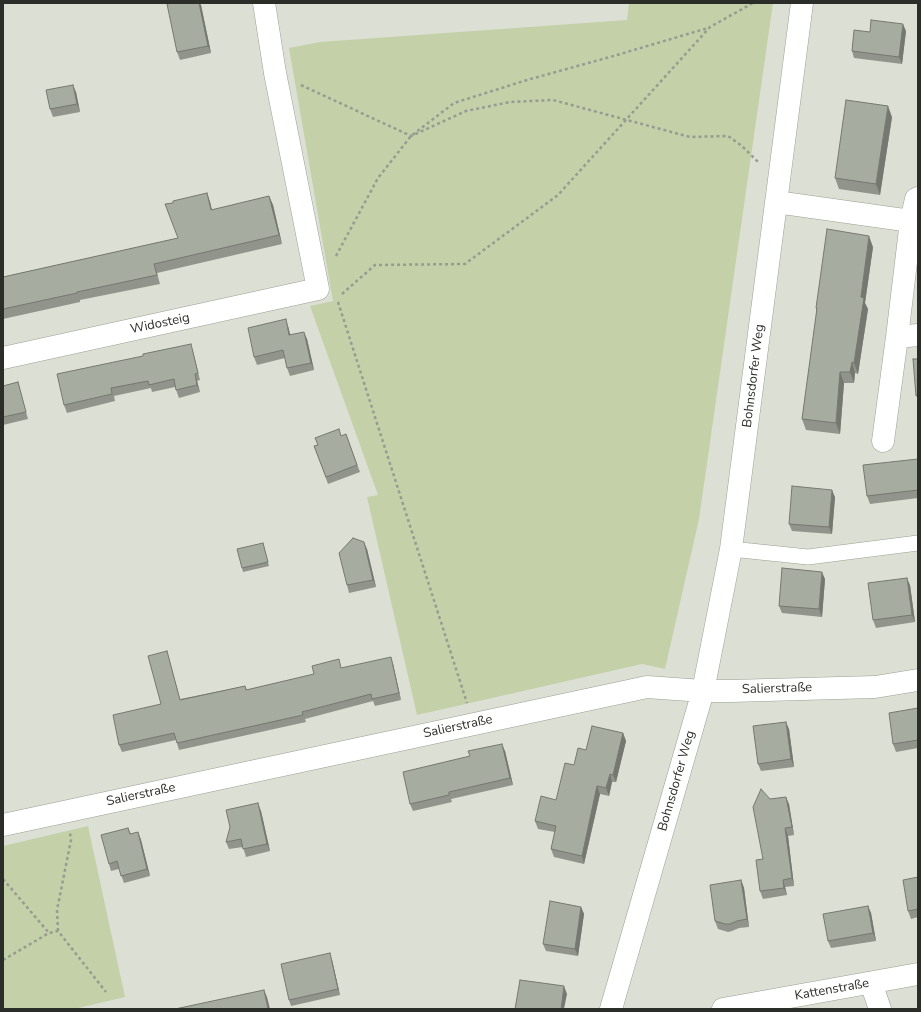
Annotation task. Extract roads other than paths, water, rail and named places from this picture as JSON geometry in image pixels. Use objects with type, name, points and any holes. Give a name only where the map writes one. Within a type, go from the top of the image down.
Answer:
[{"type":"street","name":"Widosteig","points":[[3,358],[318,289],[275,73],[264,3]]},
{"type":"street","name":"Bohnsdorfer Weg","points":[[611,1009],[703,691],[731,549],[802,3]]},
{"type":"street","points":[[883,441],[908,336],[911,221],[916,200],[918,198]]},
{"type":"street","points":[[776,202],[911,221]]},
{"type":"street","name":"Salierstraße","points":[[3,825],[647,688],[703,691],[875,687],[918,680]]},
{"type":"street","name":"Kattenstraße","points":[[723,1009],[918,974]]},
{"type":"street","points":[[871,983],[880,1009]]},
{"type":"lane","points":[[731,549],[808,557],[918,543]]}]
